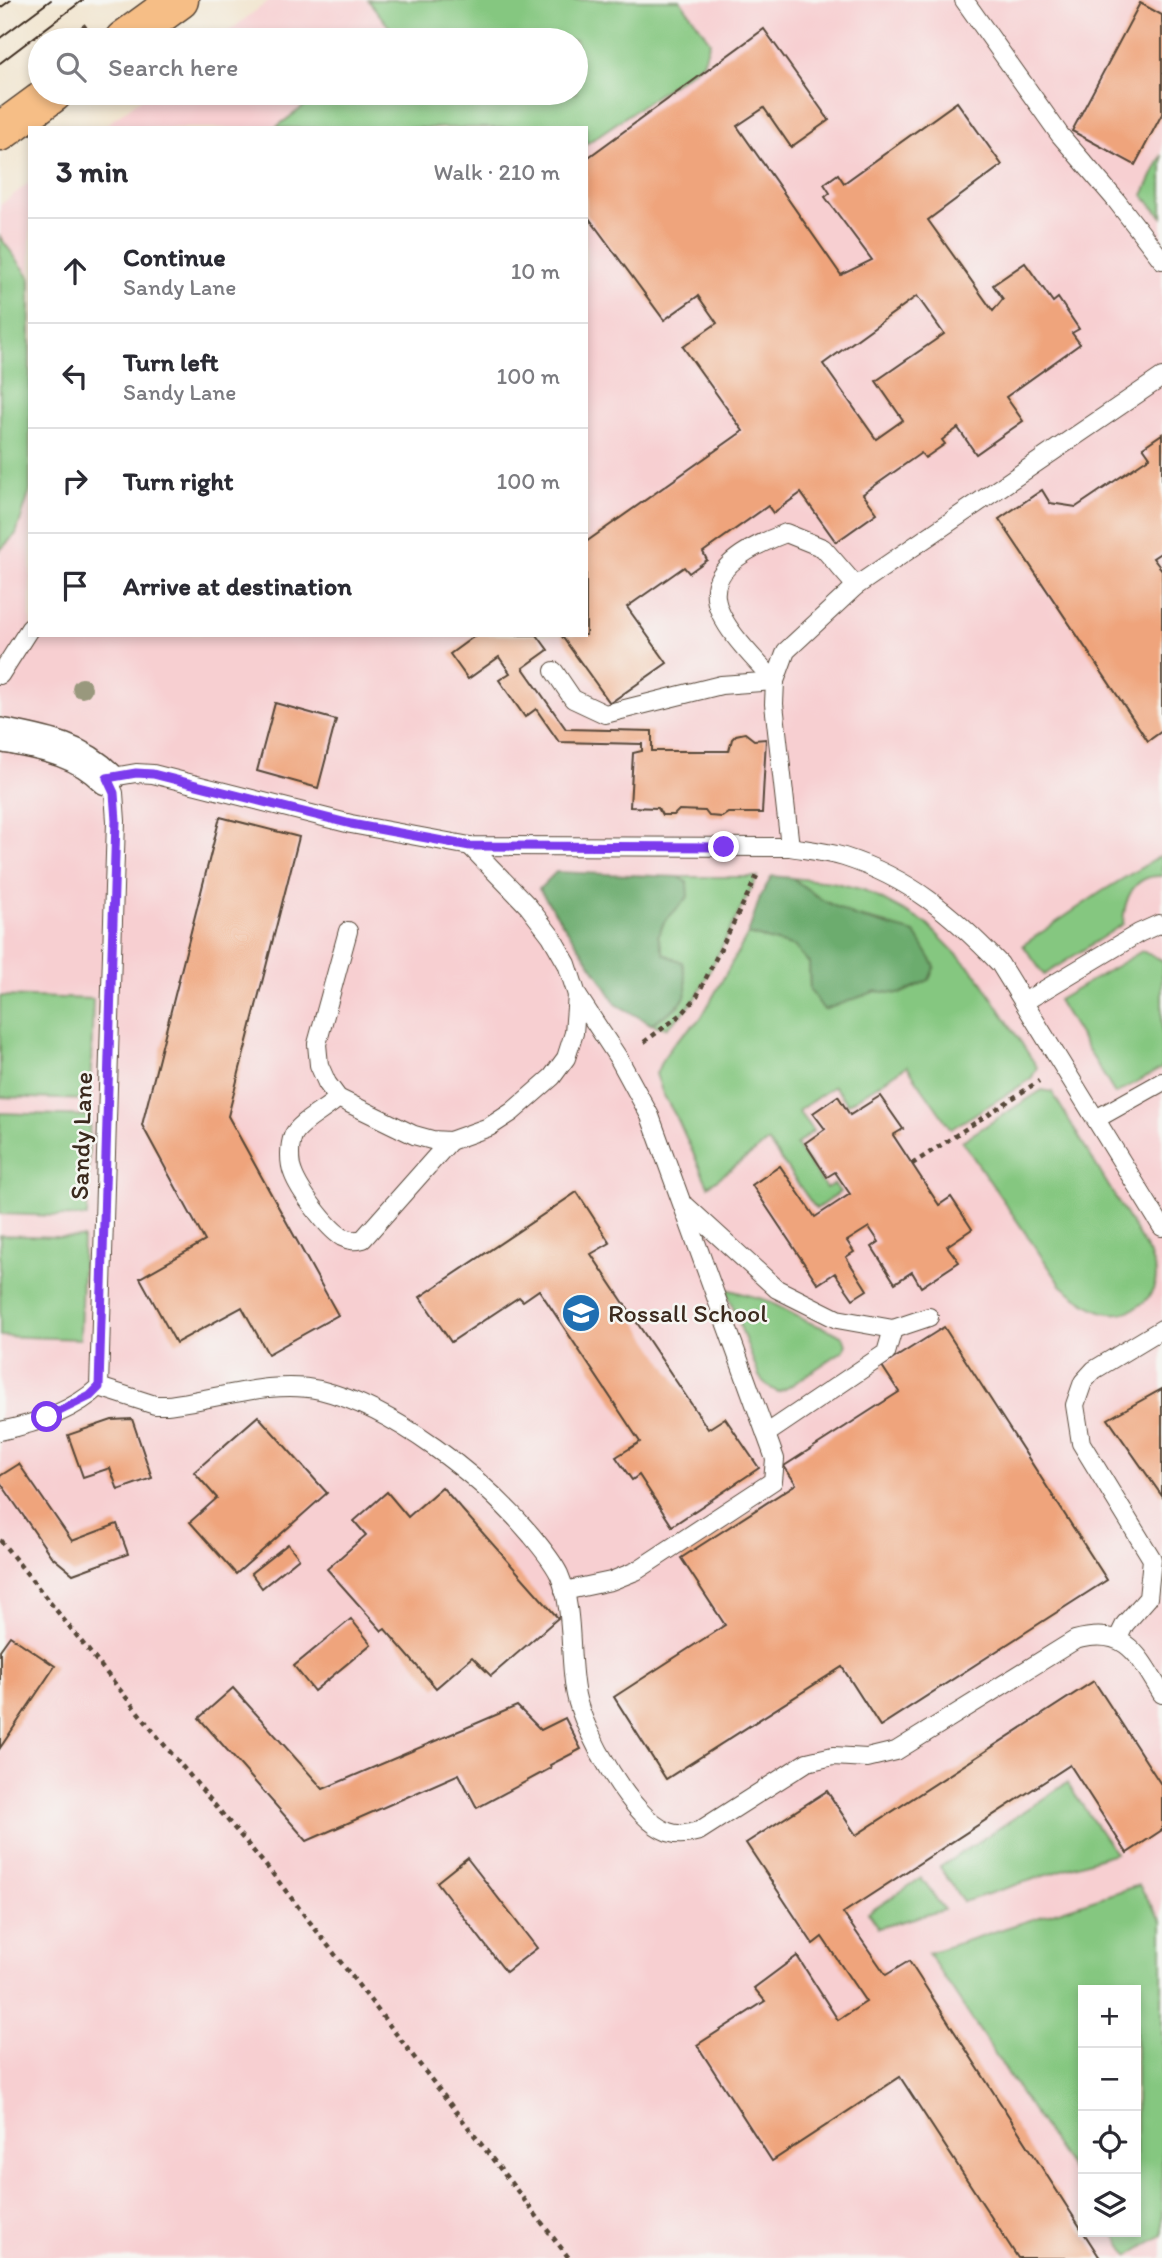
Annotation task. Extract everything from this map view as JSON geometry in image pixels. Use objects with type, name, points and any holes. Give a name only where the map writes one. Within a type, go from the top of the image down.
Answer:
[{"type":"main road","points":[[140,28],[179,0]]},
{"type":"main road","points":[[0,132],[37,105]]},
{"type":"street","points":[[0,735],[52,746],[78,755],[107,778]]},
{"type":"lane","points":[[964,0],[1060,135],[1115,199],[1162,260]]},
{"type":"lane","points":[[790,847],[774,704],[775,681],[786,651],[856,586],[1162,377]]},
{"type":"lane","points":[[775,681],[743,648],[720,615],[714,591],[724,569],[756,545],[786,533],[823,548],[856,586]]},
{"type":"lane","points":[[0,675],[28,631]]},
{"type":"lane","points":[[554,671],[573,699],[605,714],[721,685],[775,681]]},
{"type":"lane","points":[[107,778],[136,773],[153,774],[351,824],[470,846],[790,847],[842,856],[878,870],[913,887],[966,930],[1000,964],[1162,1227]]},
{"type":"lane","name":"Sandy Lane","points":[[99,1387],[116,821],[114,793],[107,778]]},
{"type":"lane","points":[[470,846],[528,906],[551,936],[567,964],[577,995],[650,1116],[775,1460],[773,1481],[625,1577],[564,1591]]},
{"type":"lane","points":[[1024,1002],[1139,933],[1162,925]]},
{"type":"lane","points":[[348,931],[317,1044],[319,1065],[338,1098],[414,1135],[450,1141],[489,1127],[512,1112],[552,1077],[566,1058],[574,1033],[577,995]]},
{"type":"lane","points":[[1096,1119],[1162,1082]]},
{"type":"lane","points":[[338,1098],[299,1127],[293,1137],[290,1153],[292,1171],[300,1189],[329,1225],[341,1236],[353,1241],[363,1239],[373,1230],[450,1141]]},
{"type":"lane","points":[[683,1203],[778,1289],[837,1320],[893,1329],[929,1317]]},
{"type":"lane","points":[[766,1434],[886,1353],[893,1329]]},
{"type":"lane","points":[[1118,1638],[1125,1624],[1148,1598],[1152,1559],[1081,1443],[1075,1405],[1083,1382],[1094,1370],[1162,1329]]},
{"type":"lane","points":[[0,1431],[47,1417],[90,1396],[99,1387],[155,1405],[298,1387],[318,1390],[372,1409],[400,1424],[467,1472],[502,1503],[549,1557],[564,1591],[575,1693],[587,1727],[625,1795],[657,1827],[669,1833],[684,1835],[711,1824],[807,1762],[833,1756],[867,1758],[896,1751],[1075,1640],[1104,1635],[1118,1638],[1131,1648],[1162,1694]]},
{"type":"path","points":[[618,1059],[666,1028],[696,998],[757,877],[768,846]]},
{"type":"path","points":[[912,1164],[1063,1065]]},
{"type":"path","points":[[0,1540],[161,1741],[272,1873],[569,2258]]},
{"type":"shaded area","name":"Rossall School","points":[[270,0],[1162,0],[1162,2258],[0,2258],[0,205],[28,184],[28,637],[588,637],[588,126],[105,126],[132,105],[588,105],[588,28],[233,28]]},
{"type":"green space","points":[[368,0],[680,0],[710,41],[703,63],[588,143],[588,126],[278,126],[306,105],[588,105],[588,28],[390,28]]},
{"type":"green space","points":[[1162,155],[1162,217],[1143,195]]},
{"type":"green space","points":[[0,237],[28,274],[28,497],[16,534],[0,550]]},
{"type":"green space","points":[[1162,855],[1162,876],[1144,879],[1132,890],[1125,906],[1123,924],[1044,975],[1023,945]]},
{"type":"green space","points":[[556,872],[679,877],[687,882],[688,897],[664,922],[658,936],[664,954],[682,962],[686,994],[678,1006],[651,1024],[616,1004],[539,889]]},
{"type":"green space","points":[[772,876],[792,878],[822,900],[854,916],[915,933],[935,966],[929,980],[900,994],[876,991],[824,1010],[810,990],[809,963],[795,947],[748,934],[760,897]]},
{"type":"green space","points":[[679,877],[757,877],[696,998],[666,1028],[651,1024],[680,1005],[658,936],[664,922],[687,897],[687,883]]},
{"type":"green space","points":[[792,878],[832,882],[864,890],[926,923],[978,976],[1037,1067],[1031,1079],[951,1129],[907,1066],[848,1104],[834,1086],[798,1111],[813,1131],[796,1145],[826,1188],[834,1184],[840,1192],[816,1209],[768,1142],[708,1186],[656,1074],[675,1042],[701,1018],[748,934],[795,947],[809,963],[810,990],[824,1009],[876,991],[900,994],[888,924],[854,916],[822,900]]},
{"type":"green space","points":[[1142,951],[1162,960],[1162,1068],[1115,1094],[1058,1000]]},
{"type":"green space","points":[[0,996],[93,999],[90,1100],[0,1097]]},
{"type":"green space","points":[[1042,1090],[1052,1092],[1150,1255],[1156,1274],[1154,1285],[1145,1300],[1131,1310],[1122,1313],[1104,1312],[1087,1304],[1062,1286],[962,1141]]},
{"type":"green space","points":[[0,1113],[90,1116],[87,1217],[0,1214]]},
{"type":"green space","points":[[0,1235],[83,1238],[80,1339],[0,1336]]},
{"type":"green space","points":[[726,1289],[766,1300],[832,1331],[843,1337],[846,1344],[844,1350],[778,1392],[765,1384],[759,1376]]},
{"type":"green space","points":[[1067,1783],[1115,1853],[963,1902],[940,1867]]},
{"type":"green space","points":[[921,1878],[944,1910],[878,1928],[868,1913]]},
{"type":"green space","points":[[1139,1885],[1162,1921],[1162,2235],[1129,2256],[1116,2237],[1141,2237],[1141,1985],[1078,1985],[1078,2179],[928,1953]]},
{"type":"building","points":[[1140,3],[1162,15],[1162,114],[1135,165],[1072,131]]},
{"type":"building","points":[[764,29],[829,120],[791,147],[764,108],[737,126],[841,275],[872,260],[825,197],[830,193],[824,184],[838,174],[844,183],[957,102],[1002,165],[928,220],[993,311],[1003,299],[993,285],[1025,263],[1053,302],[1058,298],[1079,329],[1072,333],[1080,344],[1006,397],[1023,421],[976,454],[958,428],[942,440],[945,444],[925,458],[921,453],[863,494],[877,513],[836,542],[801,493],[773,513],[768,506],[703,552],[707,560],[689,573],[684,567],[627,607],[667,663],[610,703],[562,637],[588,637],[588,541],[743,431],[683,347],[717,323],[698,296],[664,320],[588,217],[588,158]],"holes":[[[917,296],[944,334],[876,381],[903,420],[876,439],[823,364]]]},
{"type":"building","points":[[1162,434],[1162,552],[1153,558],[1162,570],[1162,731],[1148,741],[999,519],[1042,490],[1050,503],[1076,507],[1150,457],[1143,447]]},
{"type":"building","points":[[473,637],[538,637],[548,650],[523,668],[566,729],[652,731],[652,751],[729,751],[732,739],[745,733],[754,740],[766,739],[762,813],[728,813],[722,817],[709,816],[705,811],[679,810],[674,815],[662,815],[658,808],[630,807],[633,753],[642,751],[642,744],[559,742],[536,709],[525,717],[499,680],[510,673],[499,657],[468,679],[450,654]]},
{"type":"building","points":[[275,703],[336,720],[318,788],[257,771]]},
{"type":"building","points":[[220,817],[299,837],[228,1116],[338,1315],[268,1354],[242,1307],[176,1343],[140,1278],[205,1241],[142,1125]]},
{"type":"building","points":[[838,1096],[850,1115],[880,1096],[903,1129],[893,1135],[939,1205],[951,1197],[972,1229],[947,1246],[959,1262],[921,1287],[912,1272],[895,1283],[872,1247],[879,1242],[869,1227],[847,1241],[854,1252],[846,1257],[867,1290],[853,1299],[835,1273],[818,1284],[752,1185],[780,1166],[815,1217],[850,1194],[835,1172],[827,1177],[805,1143],[825,1129],[813,1113]]},
{"type":"building","points":[[577,1192],[610,1243],[591,1254],[708,1429],[725,1418],[759,1468],[672,1526],[639,1475],[632,1480],[616,1457],[640,1442],[539,1290],[523,1301],[519,1297],[451,1342],[420,1297]]},
{"type":"building","points":[[944,1327],[1107,1580],[880,1726],[842,1667],[666,1779],[614,1697],[725,1625],[681,1558],[796,1484],[784,1466],[899,1392],[882,1366]]},
{"type":"building","points":[[1162,1389],[1162,1496],[1108,1419]]},
{"type":"building","points":[[258,1416],[327,1493],[236,1574],[190,1522],[217,1498],[194,1472]]},
{"type":"building","points":[[132,1419],[152,1478],[118,1490],[110,1468],[83,1477],[68,1435],[112,1420]]},
{"type":"building","points":[[19,1464],[72,1541],[117,1524],[128,1554],[73,1574],[51,1556],[0,1482],[0,1476]]},
{"type":"building","points":[[442,1487],[558,1618],[491,1676],[472,1657],[436,1688],[385,1629],[382,1631],[327,1569],[366,1535],[354,1521],[387,1492],[408,1517]]},
{"type":"building","points":[[288,1544],[299,1558],[262,1588],[251,1573]]},
{"type":"building","points":[[351,1619],[371,1644],[314,1691],[294,1666]]},
{"type":"building","points":[[10,1636],[55,1666],[0,1748],[0,1650]]},
{"type":"building","points":[[1094,1681],[1162,1786],[1162,1830],[1127,1853],[1070,1765],[843,1913],[886,1975],[909,1961],[1078,2224],[1078,2237],[1086,2237],[1100,2258],[1018,2258],[900,2077],[772,2161],[697,2045],[765,2001],[754,1988],[797,1956],[838,2020],[866,2002],[822,1937],[813,1944],[746,1843],[827,1791],[856,1835]]},
{"type":"building","points":[[233,1688],[323,1789],[517,1706],[541,1730],[565,1718],[581,1749],[477,1808],[459,1774],[307,1841],[199,1718]]},
{"type":"building","points":[[467,1858],[537,1948],[506,1972],[437,1882]]},
{"type":"tram line","points":[[0,8],[11,0]]},
{"type":"tram line","points":[[0,38],[51,0]]},
{"type":"tram line","points":[[46,28],[83,0]]},
{"type":"tram line","points":[[0,63],[28,42]]},
{"type":"place","name":"Rossall School","points":[[581,1313]]},
{"type":"route","points":[[47,1417],[90,1396],[99,1387],[116,821],[114,793],[107,778],[136,773],[153,774],[351,824],[470,846],[724,847]]}]
